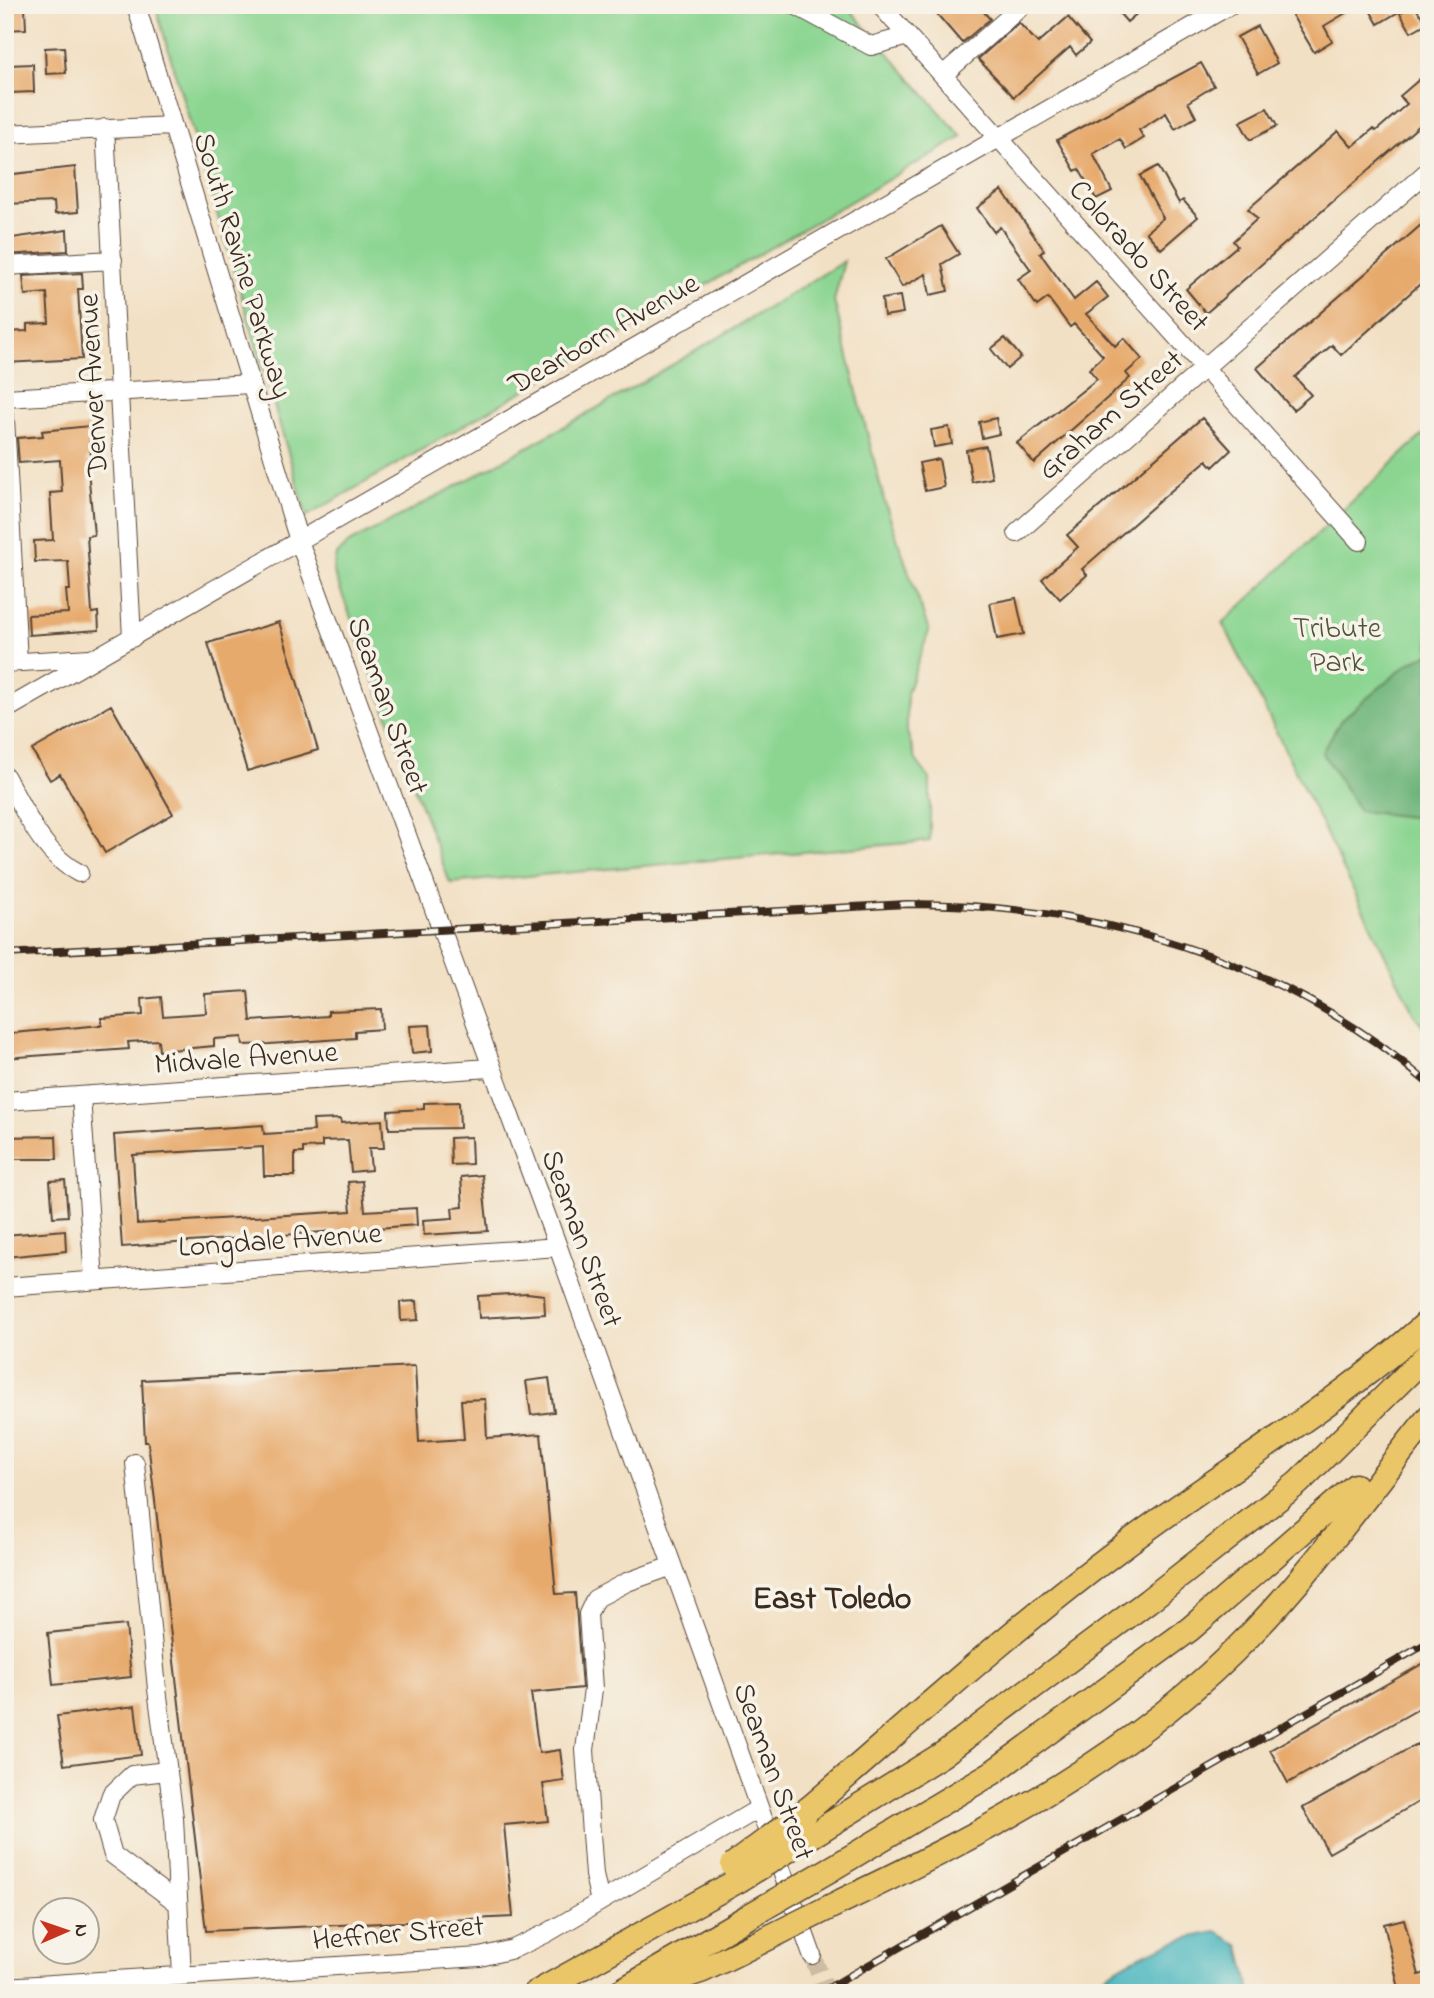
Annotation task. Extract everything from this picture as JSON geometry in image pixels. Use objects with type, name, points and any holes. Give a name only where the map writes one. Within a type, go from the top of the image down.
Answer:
[{"type":"highway","points":[[733,1877],[971,1666],[1158,1521],[1380,1364],[1429,1321]]},
{"type":"highway","points":[[536,1993],[733,1877],[819,1831],[943,1754],[1148,1601],[1298,1483],[1429,1353]]},
{"type":"highway","points":[[618,1993],[992,1773],[1190,1629],[1342,1500],[1429,1408]]},
{"type":"highway","points":[[635,1993],[703,1970],[960,1843],[1037,1802],[1103,1761],[1166,1712],[1227,1658],[1274,1609],[1429,1418]]},
{"type":"street","name":"South Ravine Parkway","points":[[136,5],[299,541]]},
{"type":"street","points":[[795,5],[871,46],[908,36]]},
{"type":"street","name":"Colorado Street","points":[[880,5],[1359,541]]},
{"type":"street","points":[[943,75],[1023,5]]},
{"type":"street","name":"Dearborn Avenue","points":[[5,710],[1230,5]]},
{"type":"street","points":[[5,134],[172,126]]},
{"type":"street","name":"Denver Avenue","points":[[105,128],[132,638]]},
{"type":"street","name":"Graham Street","points":[[1017,533],[1429,170]]},
{"type":"street","points":[[5,266],[113,260]]},
{"type":"street","points":[[5,398],[251,384]]},
{"type":"street","points":[[5,418],[12,663],[94,658]]},
{"type":"street","name":"Seaman Street","points":[[299,541],[490,1068],[558,1247],[758,1809],[813,1955]]},
{"type":"street","points":[[5,776],[40,837],[63,864],[79,873]]},
{"type":"street","name":"Midvale Avenue","points":[[5,1101],[490,1068]]},
{"type":"street","points":[[81,1097],[94,1280]]},
{"type":"street","name":"Longdale Avenue","points":[[5,1287],[558,1247]]},
{"type":"street","points":[[135,1463],[174,1818],[176,1902],[182,1976]]},
{"type":"street","points":[[600,1902],[594,1875],[585,1750],[593,1689],[588,1614],[595,1599],[627,1582],[672,1566]]},
{"type":"street","points":[[167,1771],[132,1776],[111,1795],[103,1820],[113,1855],[176,1902]]},
{"type":"street","name":"Heffner Street","points":[[5,1987],[480,1957],[513,1950],[758,1809]]},
{"type":"green space","points":[[155,5],[846,5],[962,137],[307,516]]},
{"type":"green space","points":[[844,261],[834,301],[884,500],[929,631],[907,693],[907,732],[916,760],[930,779],[930,841],[450,883],[333,570],[336,555],[349,543],[599,407]]},
{"type":"green space","name":"Tribute Park","points":[[1429,429],[1429,1033],[1415,1016],[1223,623]]},
{"type":"green space","points":[[1429,653],[1429,812],[1419,818],[1359,811],[1322,752],[1341,720],[1409,663]]},
{"type":"water","points":[[1217,1932],[1240,1946],[1251,1993],[1081,1993],[1112,1971],[1145,1954],[1180,1940]]},
{"type":"building","points":[[929,5],[978,5],[990,19],[962,43]]},
{"type":"building","points":[[1112,5],[1147,5],[1127,22]]},
{"type":"building","points":[[1308,5],[1359,5],[1324,26],[1332,41],[1314,52],[1292,15]]},
{"type":"building","points":[[1367,5],[1410,5],[1378,24]]},
{"type":"building","points":[[1413,5],[1427,23],[1411,32],[1400,13]]},
{"type":"building","points":[[25,8],[26,29],[5,30],[5,9]]},
{"type":"building","points":[[1068,17],[1090,43],[1076,55],[1070,47],[1014,97],[978,59],[1019,23],[1038,43]]},
{"type":"building","points":[[1257,26],[1277,63],[1258,74],[1237,37]]},
{"type":"building","points":[[64,47],[66,73],[46,74],[45,48]]},
{"type":"building","points":[[1201,63],[1214,86],[1188,102],[1196,117],[1175,129],[1166,113],[1139,130],[1144,138],[1126,149],[1120,139],[1093,154],[1112,191],[1096,199],[1079,169],[1075,171],[1057,140]]},
{"type":"building","points":[[33,64],[34,92],[9,93],[8,65]]},
{"type":"building","points":[[1429,71],[1429,117],[1206,313],[1186,289],[1237,246],[1233,241],[1257,219],[1248,209],[1338,131],[1352,147],[1373,129],[1376,131],[1407,104],[1400,96]]},
{"type":"building","points":[[1267,108],[1277,126],[1250,140],[1240,122]]},
{"type":"building","points":[[1158,166],[1179,203],[1183,200],[1198,217],[1161,249],[1146,232],[1163,218],[1140,176]]},
{"type":"building","points":[[75,167],[78,212],[55,214],[54,202],[5,204],[5,175]]},
{"type":"building","points":[[1002,190],[1044,250],[1040,253],[1074,300],[1096,282],[1108,297],[1086,314],[1115,346],[1124,338],[1142,359],[1126,373],[1130,378],[1034,463],[1017,443],[1097,379],[1089,369],[1103,356],[1074,324],[1070,327],[1048,298],[1037,306],[1018,279],[1031,270],[1000,227],[994,232],[977,208]]},
{"type":"building","points":[[1429,218],[1429,276],[1341,355],[1332,345],[1295,377],[1311,395],[1293,410],[1257,368]]},
{"type":"building","points":[[941,226],[959,254],[942,264],[948,291],[930,295],[926,274],[902,287],[886,259]]},
{"type":"building","points":[[67,230],[68,251],[5,255],[5,239]]},
{"type":"building","points":[[82,273],[83,289],[78,289],[82,359],[5,363],[5,332],[27,331],[27,324],[49,323],[47,293],[25,295],[23,276]]},
{"type":"building","points":[[900,296],[903,313],[884,316],[882,299]]},
{"type":"building","points":[[1005,338],[1021,357],[1007,369],[991,349]]},
{"type":"building","points":[[996,418],[999,434],[982,438],[979,422]]},
{"type":"building","points":[[1202,418],[1231,450],[1213,467],[1207,460],[1172,490],[1082,569],[1087,575],[1060,599],[1042,579],[1078,547],[1067,535]]},
{"type":"building","points":[[89,426],[91,457],[87,458],[94,535],[87,536],[92,613],[98,612],[99,630],[29,635],[28,615],[68,613],[66,590],[70,590],[68,561],[35,562],[34,541],[53,540],[50,493],[62,492],[60,460],[19,463],[17,438],[43,436],[42,431]]},
{"type":"building","points":[[949,427],[952,444],[934,447],[931,430]]},
{"type":"building","points":[[986,446],[992,478],[972,482],[966,450]]},
{"type":"building","points":[[939,459],[944,487],[925,491],[919,463]]},
{"type":"building","points":[[1016,598],[1024,634],[997,639],[990,603]]},
{"type":"building","points":[[279,622],[318,750],[247,771],[208,643]]},
{"type":"building","points":[[111,705],[173,814],[105,853],[60,774],[50,780],[32,750]]},
{"type":"building","points":[[248,991],[251,1021],[328,1016],[328,1011],[381,1009],[382,1029],[355,1031],[355,1038],[243,1045],[242,1037],[214,1039],[214,1046],[159,1051],[158,1040],[128,1042],[129,1049],[5,1058],[5,1035],[102,1025],[102,1018],[143,1015],[142,999],[161,997],[163,1016],[206,1013],[205,994]]},
{"type":"building","points":[[430,1025],[432,1051],[412,1053],[410,1026]]},
{"type":"building","points":[[459,1102],[460,1128],[389,1129],[388,1111],[424,1109],[424,1103]]},
{"type":"building","points":[[340,1119],[341,1123],[382,1120],[384,1148],[369,1148],[371,1170],[351,1172],[348,1140],[322,1141],[322,1147],[303,1148],[303,1153],[295,1153],[295,1176],[264,1176],[263,1147],[133,1155],[137,1224],[351,1211],[348,1182],[362,1181],[365,1211],[416,1208],[417,1225],[122,1247],[114,1135],[263,1125],[264,1134],[314,1131],[313,1120]]},
{"type":"building","points":[[56,1136],[57,1159],[5,1159],[5,1137]]},
{"type":"building","points":[[471,1137],[472,1164],[451,1165],[450,1138]]},
{"type":"building","points":[[482,1175],[488,1231],[424,1235],[423,1220],[453,1218],[452,1208],[463,1207],[461,1177]]},
{"type":"building","points":[[65,1180],[68,1216],[53,1217],[50,1181]]},
{"type":"building","points":[[65,1230],[66,1251],[5,1257],[5,1235]]},
{"type":"building","points":[[527,1293],[544,1295],[545,1314],[479,1318],[478,1296]]},
{"type":"building","points":[[417,1301],[418,1320],[401,1321],[400,1302]]},
{"type":"building","points":[[415,1366],[419,1442],[464,1439],[461,1400],[485,1399],[487,1438],[541,1434],[556,1594],[575,1593],[582,1688],[531,1693],[539,1753],[560,1750],[564,1781],[543,1784],[548,1821],[504,1825],[513,1917],[206,1931],[148,1442],[145,1442],[142,1380]]},
{"type":"building","points":[[549,1378],[554,1412],[531,1415],[526,1381]]},
{"type":"building","points":[[126,1625],[131,1677],[53,1685],[48,1633]]},
{"type":"building","points":[[1424,1663],[1429,1671],[1429,1703],[1288,1783],[1270,1750]]},
{"type":"building","points":[[135,1706],[141,1755],[64,1765],[57,1716]]},
{"type":"building","points":[[1417,1744],[1429,1765],[1429,1796],[1329,1853],[1303,1808]]},
{"type":"building","points":[[1404,1919],[1419,1975],[1429,1972],[1429,1990],[1418,1993],[1400,1993],[1384,1924]]},
{"type":"tunnel","points":[[812,1955],[827,1993]]},
{"type":"railway","points":[[5,954],[907,904],[978,907],[1048,914],[1117,928],[1184,947],[1250,972],[1313,1003],[1373,1040],[1429,1084]]},
{"type":"railway","points":[[820,1993],[1429,1642]]},
{"type":"district","name":"East Toledo","points":[[832,1597]]}]
